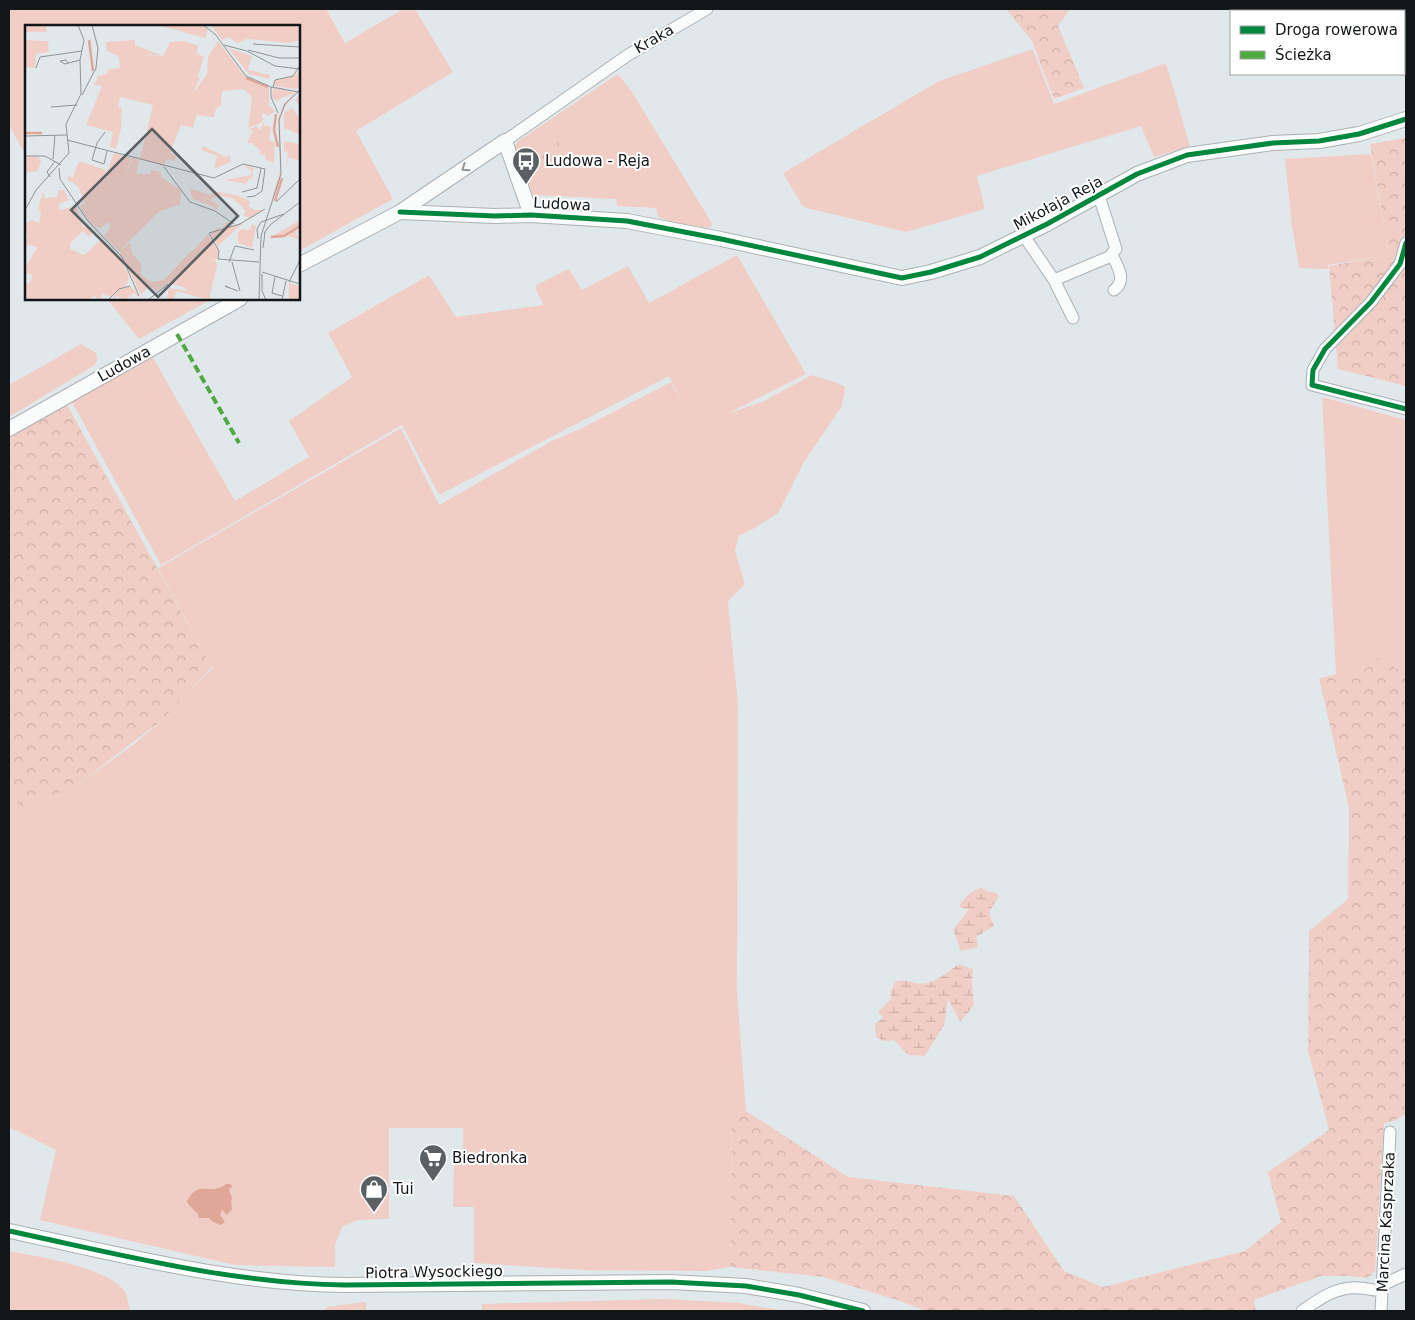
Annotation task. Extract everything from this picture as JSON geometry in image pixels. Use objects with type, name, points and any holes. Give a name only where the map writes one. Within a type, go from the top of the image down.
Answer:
[{"type":"street","name":"Kraka","points":[[505,141],[628,55],[707,9]]},
{"type":"street","name":"Mikołaja Reja","points":[[721,240],[902,278],[931,272],[980,257],[1024,236],[1137,174],[1187,155],[1273,143],[1319,141],[1359,134],[1406,119]]},
{"type":"street","points":[[300,264],[400,212],[505,141]]},
{"type":"street","name":"Ludowa","points":[[505,141],[531,215]]},
{"type":"street","points":[[1054,280],[1112,255],[1116,249],[1099,196]]},
{"type":"street","name":"Ludowa","points":[[400,212],[495,216],[531,215],[627,221],[721,240]]},
{"type":"street","points":[[1024,236],[1054,280],[1072,318]]},
{"type":"street","points":[[1406,244],[1400,264],[1371,302],[1325,349],[1312,370],[1312,385],[1406,409]]},
{"type":"street","points":[[1112,255],[1122,277],[1120,284],[1114,290]]},
{"type":"street","name":"Ludowa","points":[[9,429],[238,300]]},
{"type":"street","name":"Marcina Kasprzaka","points":[[1381,1311],[1390,1132]]},
{"type":"street","name":"Piotra Wysockiego","points":[[9,1230],[209,1272],[268,1282],[307,1285],[671,1282],[746,1286],[800,1295],[863,1311]]},
{"type":"street","points":[[1302,1311],[1328,1293],[1345,1288],[1360,1288],[1373,1291],[1406,1274]]},
{"type":"green space","points":[[9,9],[326,9],[345,43],[403,9],[415,9],[453,72],[356,131],[393,199],[300,250],[300,25],[25,25],[25,154],[9,125]]},
{"type":"green space","points":[[1006,9],[1070,9],[1058,26],[1084,88],[1054,99],[1032,41]]},
{"type":"green space","points":[[1033,49],[1054,104],[1166,63],[1190,146],[1154,157],[1141,126],[977,176],[985,209],[906,232],[803,207],[783,173],[939,81]]},
{"type":"green space","points":[[616,75],[619,75],[632,92],[710,220],[712,224],[710,228],[680,225],[658,217],[656,208],[617,206],[616,199],[533,195],[522,167],[539,160],[537,154],[518,162],[514,149],[517,142]]},
{"type":"green space","points":[[1406,138],[1406,386],[1338,369],[1329,266],[1389,255],[1370,144]]},
{"type":"green space","points":[[557,140],[564,159],[544,166],[537,148]]},
{"type":"green space","points":[[1371,154],[1389,255],[1328,265],[1328,269],[1299,268],[1292,226],[1285,159]]},
{"type":"green space","points":[[737,255],[806,374],[729,413],[762,402],[812,375],[845,387],[842,406],[804,462],[778,513],[739,536],[735,551],[745,584],[728,601],[738,706],[737,992],[746,1111],[732,1114],[730,1267],[706,1271],[584,1270],[474,1263],[474,1207],[453,1207],[454,1158],[463,1158],[463,1128],[389,1128],[389,1219],[357,1220],[342,1227],[335,1245],[335,1267],[235,1265],[40,1220],[56,1150],[9,1127],[9,786],[77,785],[134,744],[164,718],[214,667],[212,667],[158,568],[401,428],[439,505],[550,442],[582,428],[671,382],[684,405],[669,376],[439,495],[402,425],[161,565],[71,400],[152,356],[235,501],[309,457],[289,421],[352,377],[328,333],[429,275],[456,317],[543,305],[535,286],[569,269],[582,290],[628,266],[649,303]]},
{"type":"green space","points":[[108,300],[210,300],[139,339]]},
{"type":"green space","points":[[81,344],[96,353],[97,360],[95,365],[9,417],[9,385]]},
{"type":"green space","points":[[1322,397],[1406,420],[1406,663],[1396,669],[1375,660],[1367,668],[1336,675]]},
{"type":"green space","points":[[66,403],[212,667],[163,719],[77,785],[21,809],[9,786],[9,436]]},
{"type":"green space","points":[[1381,657],[1396,669],[1406,663],[1406,1115],[1394,1121],[1384,1123],[1375,1271],[1368,1278],[1321,1276],[1254,1300],[1256,1311],[926,1311],[823,1277],[730,1267],[732,1114],[746,1111],[848,1177],[1014,1196],[1064,1271],[1103,1287],[1245,1251],[1281,1222],[1268,1172],[1329,1130],[1308,1051],[1309,931],[1348,899],[1349,808],[1319,678],[1367,668]]},
{"type":"green space","points":[[981,887],[988,892],[995,892],[999,896],[989,912],[994,926],[976,937],[978,947],[961,951],[953,930],[969,909],[961,908],[959,905],[969,894]]},
{"type":"green space","points":[[959,964],[973,969],[974,1005],[960,1022],[948,998],[944,1025],[925,1056],[908,1055],[894,1040],[884,1041],[876,1037],[875,1024],[883,1018],[878,1012],[891,999],[891,991],[895,982],[903,980],[921,984],[927,983]]},
{"type":"green space","points":[[9,1251],[72,1264],[105,1276],[125,1292],[130,1311],[9,1311]]},
{"type":"green space","points":[[664,1299],[739,1303],[784,1311],[482,1311],[482,1304]]},
{"type":"green space","points":[[366,1302],[366,1311],[324,1311],[327,1307]]},
{"type":"shaded area","points":[[230,1184],[233,1187],[229,1190],[232,1198],[232,1209],[227,1215],[222,1210],[220,1215],[225,1222],[221,1225],[209,1218],[199,1218],[197,1212],[187,1201],[191,1194],[196,1190],[220,1188]]},
{"type":"marked path","points":[[177,334],[239,443]]},
{"type":"cycle path","points":[[400,212],[495,216],[531,215],[627,221],[902,278],[931,272],[980,257],[1047,224],[1137,174],[1187,155],[1273,143],[1319,141],[1359,134],[1406,119]]},
{"type":"cycle path","points":[[1406,243],[1400,264],[1371,302],[1325,349],[1313,370],[1312,385],[1406,409]]},
{"type":"cycle path","points":[[9,1231],[134,1258],[218,1274],[260,1279],[345,1285],[671,1282],[746,1286],[799,1295],[863,1311]]},
{"type":"place","name":"Ludowa - Reja","points":[[526,185]]},
{"type":"place","name":"Biedronka","points":[[433,1182]]},
{"type":"place","name":"Tui","points":[[374,1213]]}]
